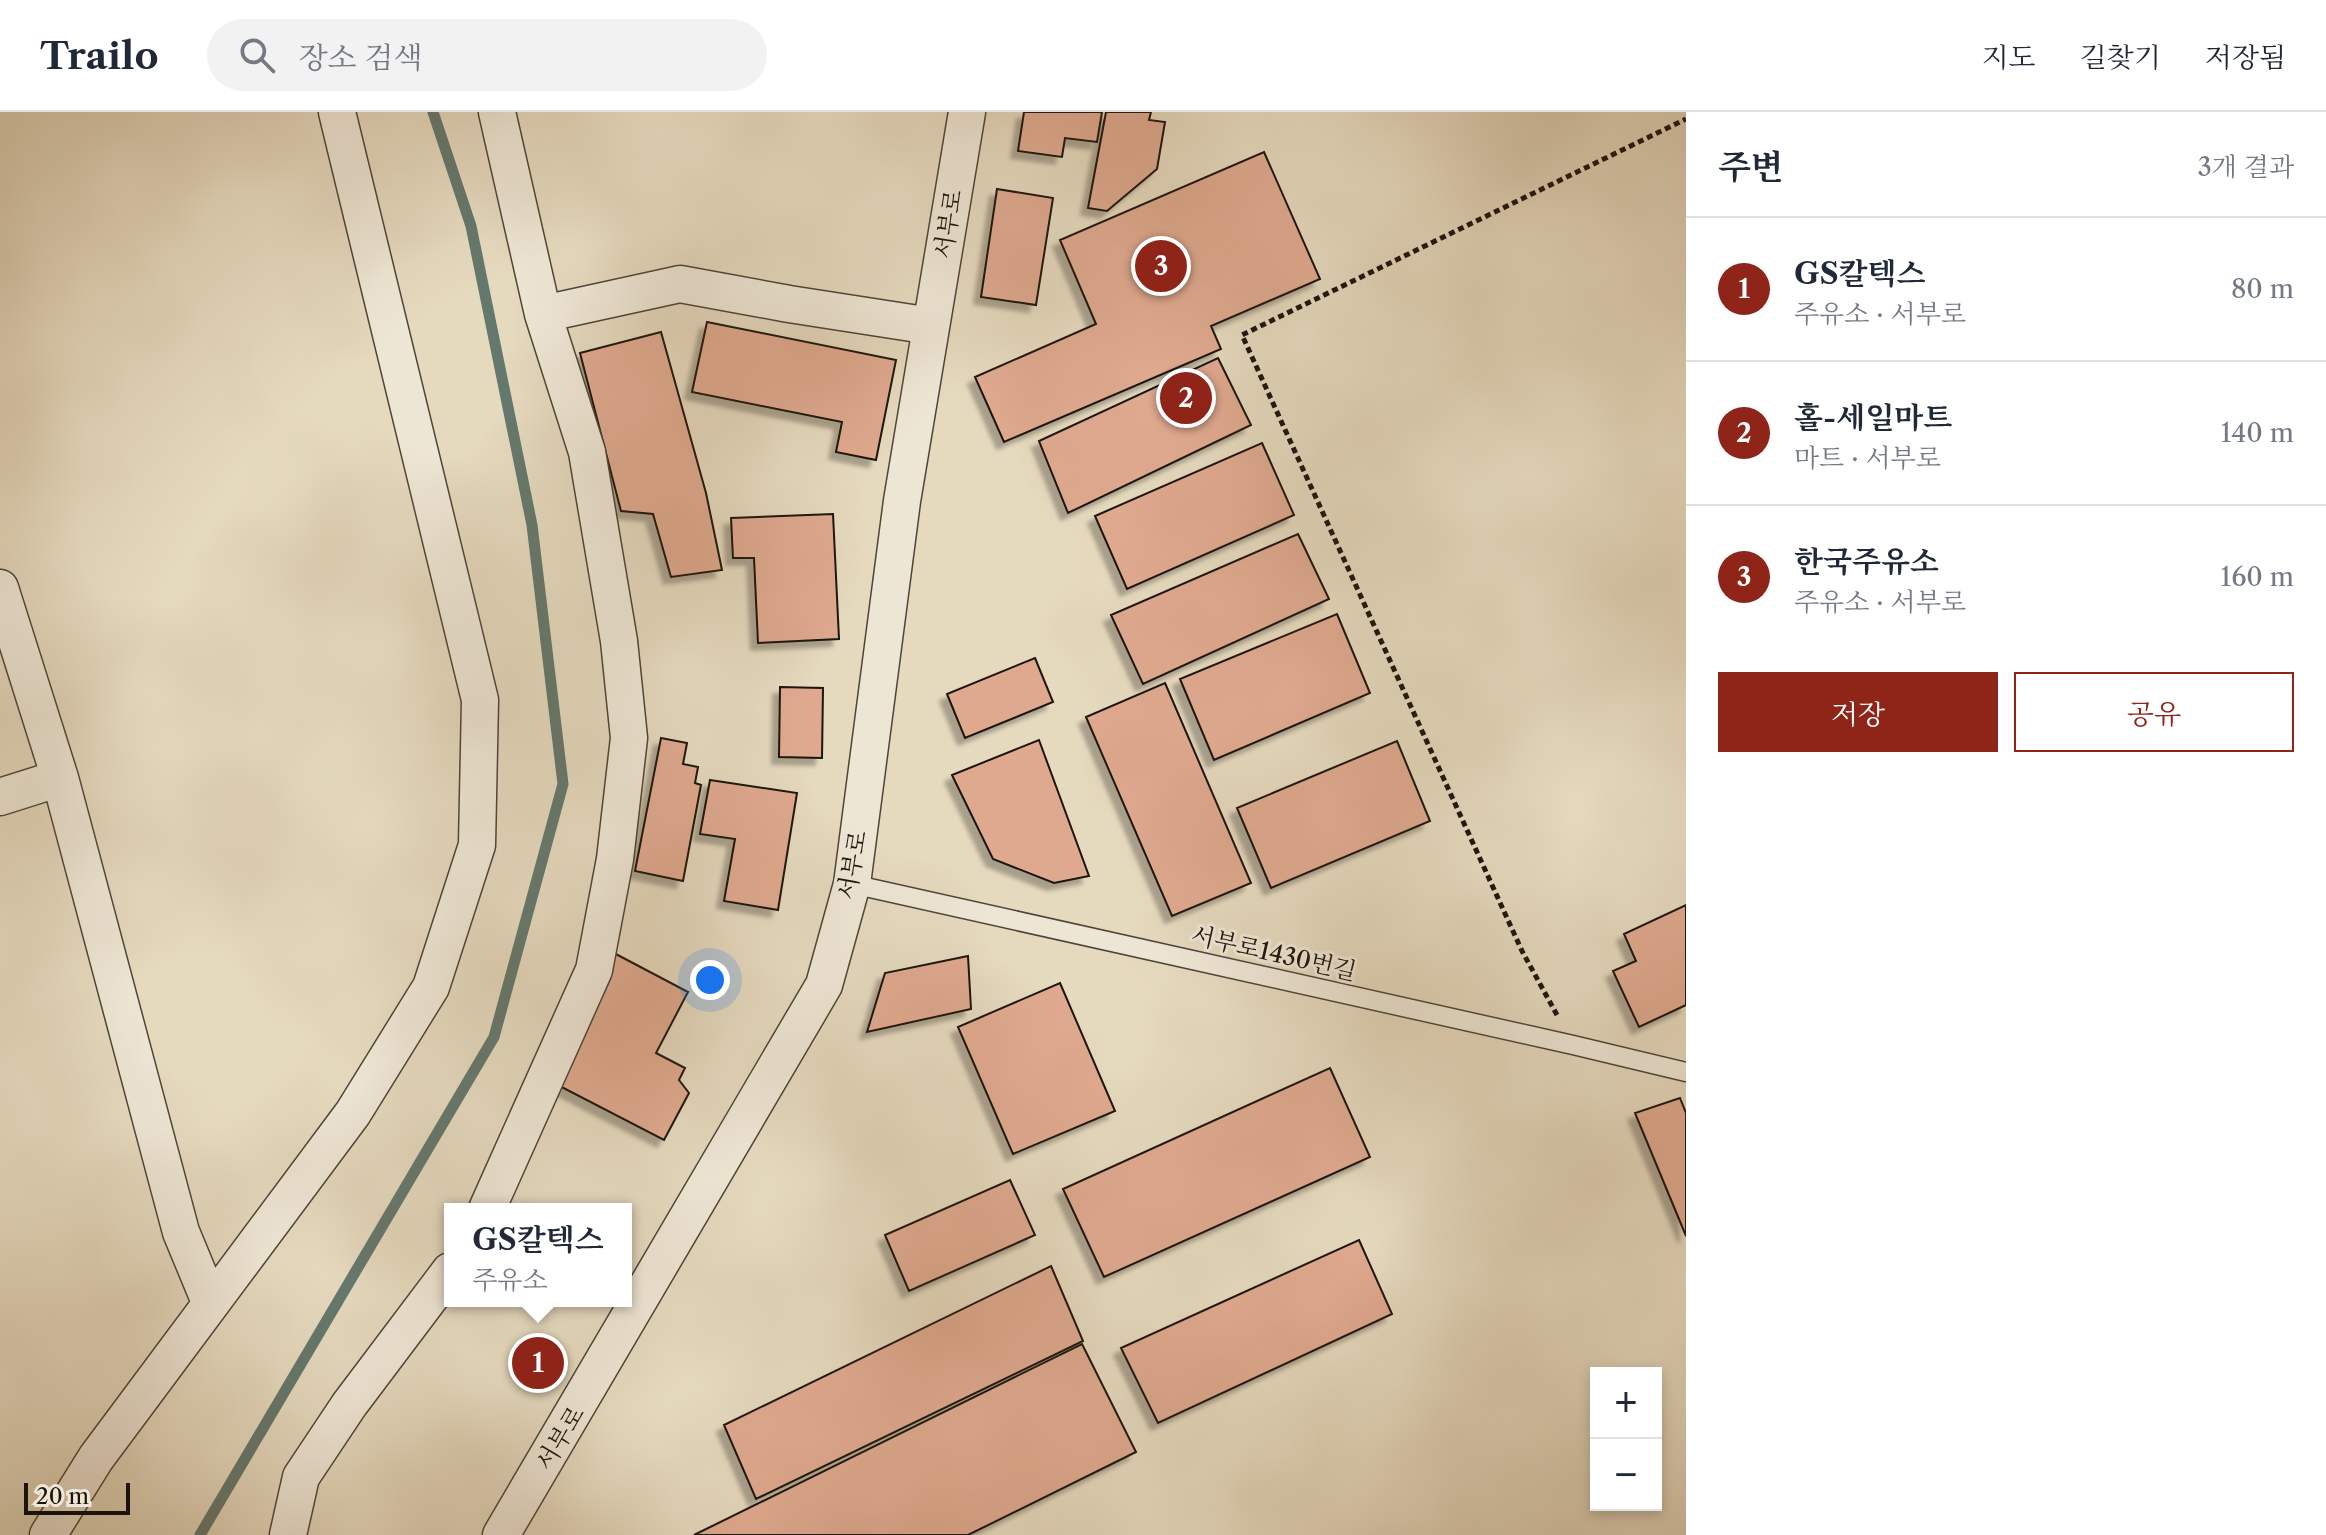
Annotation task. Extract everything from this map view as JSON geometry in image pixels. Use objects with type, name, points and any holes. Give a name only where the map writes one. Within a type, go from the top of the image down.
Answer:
[{"type":"street","points":[[48,1535],[96,1458],[353,1113],[431,987],[477,845],[480,700],[337,112]]},
{"type":"street","points":[[490,1203],[594,970],[615,859],[629,738],[619,641],[587,452],[543,314],[497,112]]},
{"type":"street","name":"서부로","points":[[501,1535],[824,985],[852,884],[902,501],[967,112]]},
{"type":"street","points":[[543,314],[680,284],[931,326]]},
{"type":"street","points":[[0,588],[60,778],[181,1232],[210,1302]]},
{"type":"street","points":[[0,797],[60,778]]},
{"type":"street","points":[[288,1535],[301,1477],[349,1405],[444,1279]]},
{"type":"lane","name":"서부로1430번길","points":[[852,884],[1686,1072]]},
{"type":"path","points":[[1573,1045],[1522,951],[1242,335],[1686,119]]},
{"type":"building","points":[[1024,112],[1102,112],[1097,142],[1065,138],[1062,157],[1018,151]]},
{"type":"building","points":[[1106,112],[1151,112],[1149,120],[1165,122],[1157,169],[1107,211],[1088,208]]},
{"type":"building","points":[[1264,152],[1320,279],[1211,326],[1221,349],[1004,442],[975,377],[1096,324],[1060,240]]},
{"type":"building","points":[[997,189],[1053,198],[1036,305],[981,297]]},
{"type":"building","points":[[707,322],[896,360],[876,460],[836,452],[842,422],[692,392]]},
{"type":"building","points":[[661,332],[706,493],[722,570],[671,577],[653,514],[621,511],[580,353]]},
{"type":"building","points":[[1218,358],[1251,425],[1068,513],[1039,441]]},
{"type":"building","points":[[1262,443],[1294,515],[1127,589],[1095,516]]},
{"type":"building","points":[[833,514],[839,639],[758,643],[754,558],[733,558],[731,518]]},
{"type":"building","points":[[1298,534],[1329,599],[1143,684],[1111,615]]},
{"type":"building","points":[[1337,614],[1370,693],[1214,760],[1180,679]]},
{"type":"building","points":[[1035,658],[1053,702],[965,738],[947,694]]},
{"type":"building","points":[[1165,683],[1251,883],[1172,916],[1086,717]]},
{"type":"building","points":[[780,687],[823,688],[822,758],[779,757]]},
{"type":"building","points":[[661,738],[687,743],[683,764],[698,767],[695,783],[701,785],[683,881],[635,871]]},
{"type":"building","points":[[1039,740],[1089,876],[1054,883],[993,859],[952,775]]},
{"type":"building","points":[[1397,741],[1430,821],[1271,888],[1237,808]]},
{"type":"building","points":[[710,780],[797,793],[778,910],[724,901],[735,839],[700,834]]},
{"type":"building","points":[[1686,905],[1686,1005],[1639,1027],[1613,971],[1636,961],[1624,934]]},
{"type":"building","points":[[612,952],[688,992],[656,1053],[685,1068],[679,1080],[689,1093],[664,1140],[548,1080]]},
{"type":"building","points":[[968,956],[971,1009],[867,1032],[885,973]]},
{"type":"building","points":[[1060,983],[1115,1111],[1013,1154],[958,1027]]},
{"type":"building","points":[[1330,1068],[1370,1157],[1104,1277],[1063,1189]]},
{"type":"building","points":[[1680,1098],[1686,1113],[1686,1236],[1635,1113]]},
{"type":"building","points":[[1010,1180],[1035,1235],[909,1291],[885,1235]]},
{"type":"building","points":[[1359,1240],[1392,1314],[1158,1423],[1121,1348]]},
{"type":"building","points":[[1051,1266],[1083,1341],[756,1499],[724,1425]]},
{"type":"building","points":[[1082,1344],[1136,1452],[968,1535],[694,1535]]},
{"type":"waterway","points":[[200,1535],[494,1037],[563,784],[532,525],[471,226],[433,112]]},
{"type":"place","name":"한국주유소","points":[[1161,266]]},
{"type":"place","name":"홀-세일마트","points":[[1186,398]]},
{"type":"place","name":"GS칼텍스","points":[[538,1363]]}]
